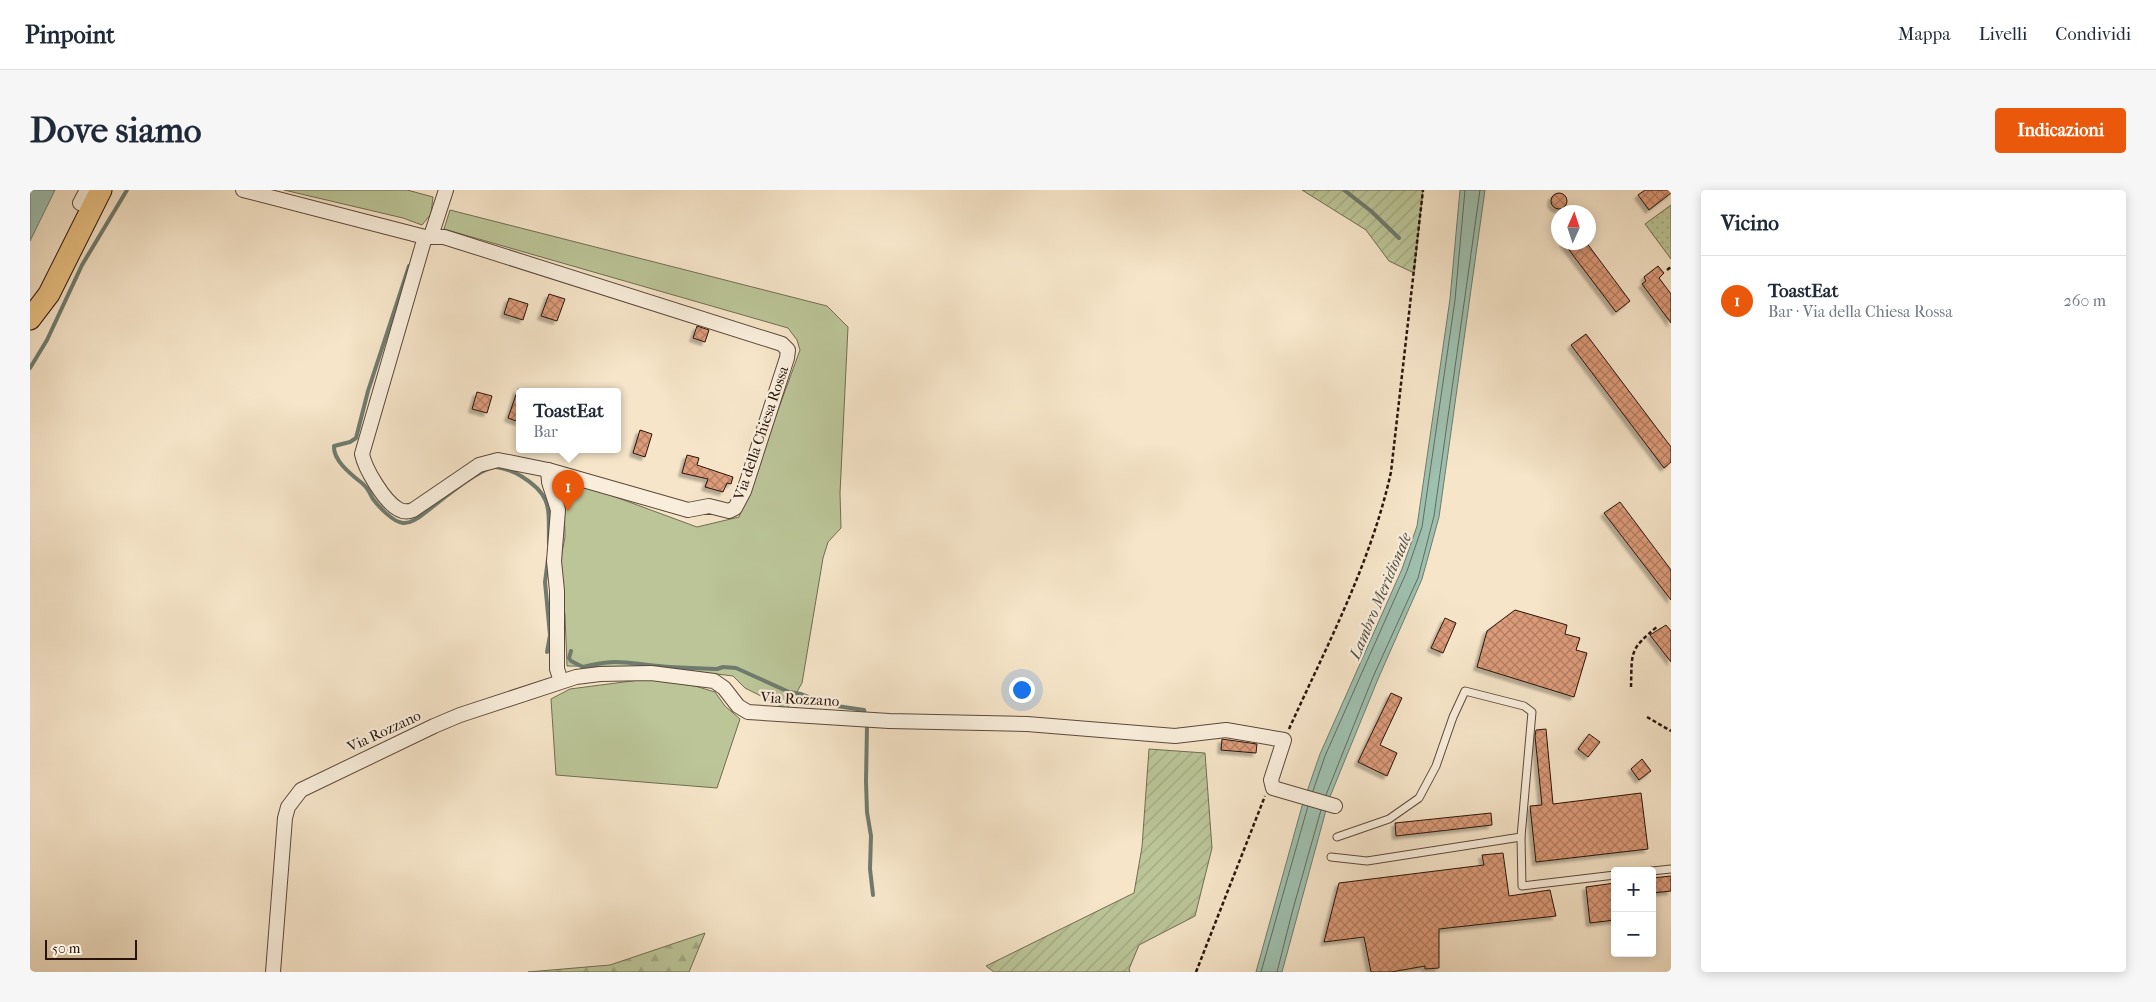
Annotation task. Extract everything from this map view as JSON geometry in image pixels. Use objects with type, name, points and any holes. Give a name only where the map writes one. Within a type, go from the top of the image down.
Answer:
[{"type":"main road","points":[[30,319],[49,294],[101,190]]},
{"type":"main road","points":[[30,311],[84,194]]},
{"type":"street","points":[[80,234],[91,222],[109,190]]},
{"type":"street","name":"Via della Chiesa Rossa","points":[[243,190],[428,236],[444,237],[781,343],[788,350],[787,358],[744,491],[733,510],[723,510],[709,506],[688,510],[548,470],[498,460],[486,462],[419,507],[408,512],[398,509],[388,500],[364,463],[363,448],[428,236],[446,190]]},
{"type":"street","points":[[548,470],[548,482],[558,510],[554,561],[557,592],[557,661],[561,681]]},
{"type":"street","name":"Via Rozzano","points":[[273,972],[285,818],[288,807],[301,790],[443,722],[561,681],[600,674],[651,673],[714,681],[724,688],[738,706],[748,712],[889,721],[1027,724],[1175,736],[1226,730],[1284,740]]},
{"type":"street","points":[[1284,740],[1271,785],[1277,790],[1335,806]]},
{"type":"lane","points":[[1337,836],[1389,819],[1419,798],[1436,766],[1453,717],[1465,691],[1524,706],[1532,712],[1521,837],[1522,886],[1611,875]]},
{"type":"lane","points":[[1331,857],[1367,861],[1521,837]]},
{"type":"lane","points":[[1656,871],[1671,869]]},
{"type":"path","points":[[1284,740],[1362,568],[1385,500],[1391,472],[1423,190]]},
{"type":"path","points":[[1668,270],[1671,267]]},
{"type":"path","points":[[1631,687],[1632,660],[1636,646],[1658,626]]},
{"type":"path","points":[[1647,717],[1671,730]]},
{"type":"path","points":[[1196,972],[1264,797],[1277,790]]},
{"type":"green space","points":[[284,190],[407,190],[433,197],[431,214],[422,225],[403,218]]},
{"type":"green space","points":[[1302,190],[1423,190],[1414,273],[1389,261],[1366,230]]},
{"type":"green space","points":[[1671,205],[1671,259],[1645,224]]},
{"type":"green space","points":[[450,210],[827,306],[848,327],[840,493],[841,528],[828,542],[823,558],[802,683],[787,709],[745,688],[733,676],[659,667],[567,666],[565,615],[558,572],[565,537],[564,502],[560,482],[564,478],[697,527],[739,517],[800,350],[797,340],[788,328],[444,229]]},
{"type":"green space","points":[[647,679],[695,686],[715,692],[725,706],[740,719],[717,788],[556,775],[551,699],[570,689]]},
{"type":"green space","points":[[1149,749],[1205,753],[1212,848],[1195,916],[1139,945],[1129,969],[1130,972],[994,972],[986,966],[1134,893],[1142,847]]},
{"type":"green space","points":[[705,933],[689,972],[528,972],[610,965]]},
{"type":"water","points":[[31,190],[55,190],[30,241],[30,192]]},
{"type":"water","points":[[1460,190],[1485,190],[1439,517],[1422,579],[1378,679],[1329,799],[1282,972],[1256,972],[1302,806],[1320,754],[1402,569],[1417,526],[1450,299]]},
{"type":"building","points":[[1645,190],[1671,190],[1671,193],[1649,210],[1638,195]]},
{"type":"building","points":[[1556,193],[1562,193],[1567,198],[1566,205],[1551,204],[1551,198]]},
{"type":"building","points":[[1569,250],[1592,250],[1630,301],[1616,312]]},
{"type":"building","points":[[1658,266],[1664,273],[1659,278],[1671,294],[1671,323],[1642,284],[1646,281],[1644,277]]},
{"type":"building","points":[[549,294],[565,299],[557,321],[541,316]]},
{"type":"building","points":[[509,298],[528,304],[523,320],[504,314]]},
{"type":"building","points":[[697,326],[709,330],[705,342],[693,338]]},
{"type":"building","points":[[1586,334],[1671,447],[1671,462],[1664,468],[1571,345]]},
{"type":"building","points":[[477,392],[492,396],[487,413],[472,409]]},
{"type":"building","points":[[516,395],[516,421],[508,418]]},
{"type":"building","points":[[640,430],[652,434],[645,457],[633,453]]},
{"type":"building","points":[[687,455],[699,458],[697,465],[733,477],[731,484],[727,483],[723,492],[705,487],[708,479],[682,473]]},
{"type":"building","points":[[1620,502],[1671,570],[1671,600],[1604,513]]},
{"type":"building","points":[[1515,610],[1567,625],[1565,634],[1580,638],[1576,650],[1587,653],[1574,697],[1477,667],[1487,631]]},
{"type":"building","points":[[1445,618],[1456,623],[1443,653],[1431,648]]},
{"type":"building","points":[[1666,625],[1671,631],[1671,662],[1650,635]]},
{"type":"building","points":[[1391,693],[1402,698],[1380,745],[1397,753],[1387,776],[1358,762]]},
{"type":"building","points":[[1546,729],[1553,804],[1641,793],[1648,849],[1536,862],[1530,806],[1542,805],[1535,736],[1536,730]]},
{"type":"building","points":[[1589,734],[1600,742],[1588,757],[1578,749]]},
{"type":"building","points":[[1222,739],[1257,744],[1256,753],[1221,750]]},
{"type":"building","points":[[1642,759],[1651,771],[1639,780],[1631,769]]},
{"type":"building","points":[[1491,813],[1492,825],[1396,836],[1395,823]]},
{"type":"building","points":[[1503,853],[1509,896],[1550,890],[1556,916],[1439,929],[1439,968],[1425,969],[1425,966],[1391,972],[1371,972],[1364,937],[1324,942],[1339,883],[1484,865],[1482,855]]},
{"type":"building","points":[[1671,876],[1671,891],[1656,893],[1656,878]]},
{"type":"building","points":[[1611,884],[1611,920],[1590,923],[1586,887]]},
{"type":"waterway","points":[[30,368],[47,340],[82,265],[127,190]]},
{"type":"waterway","points":[[1344,190],[1371,211],[1399,238]]},
{"type":"waterway","points":[[409,266],[368,391],[356,438],[350,442],[334,446],[337,457],[344,467],[368,489],[382,510],[395,520],[403,523],[418,518],[460,485],[489,468],[502,468],[512,472],[532,483],[544,497],[548,513],[549,544]]},
{"type":"waterway","points":[[547,652],[550,635],[545,582],[548,559]]},
{"type":"waterway","points":[[571,651],[569,658],[571,661],[583,667],[613,662],[681,668],[736,668],[789,692],[801,694],[830,705],[864,710],[865,715]]},
{"type":"waterway","points":[[867,726],[867,812],[871,836],[870,869],[873,895]]},
{"type":"place","name":"ToastEat","points":[[568,511]]},
{"type":"water label","name":"Lambro Meridionale","points":[[1380,596]]}]
